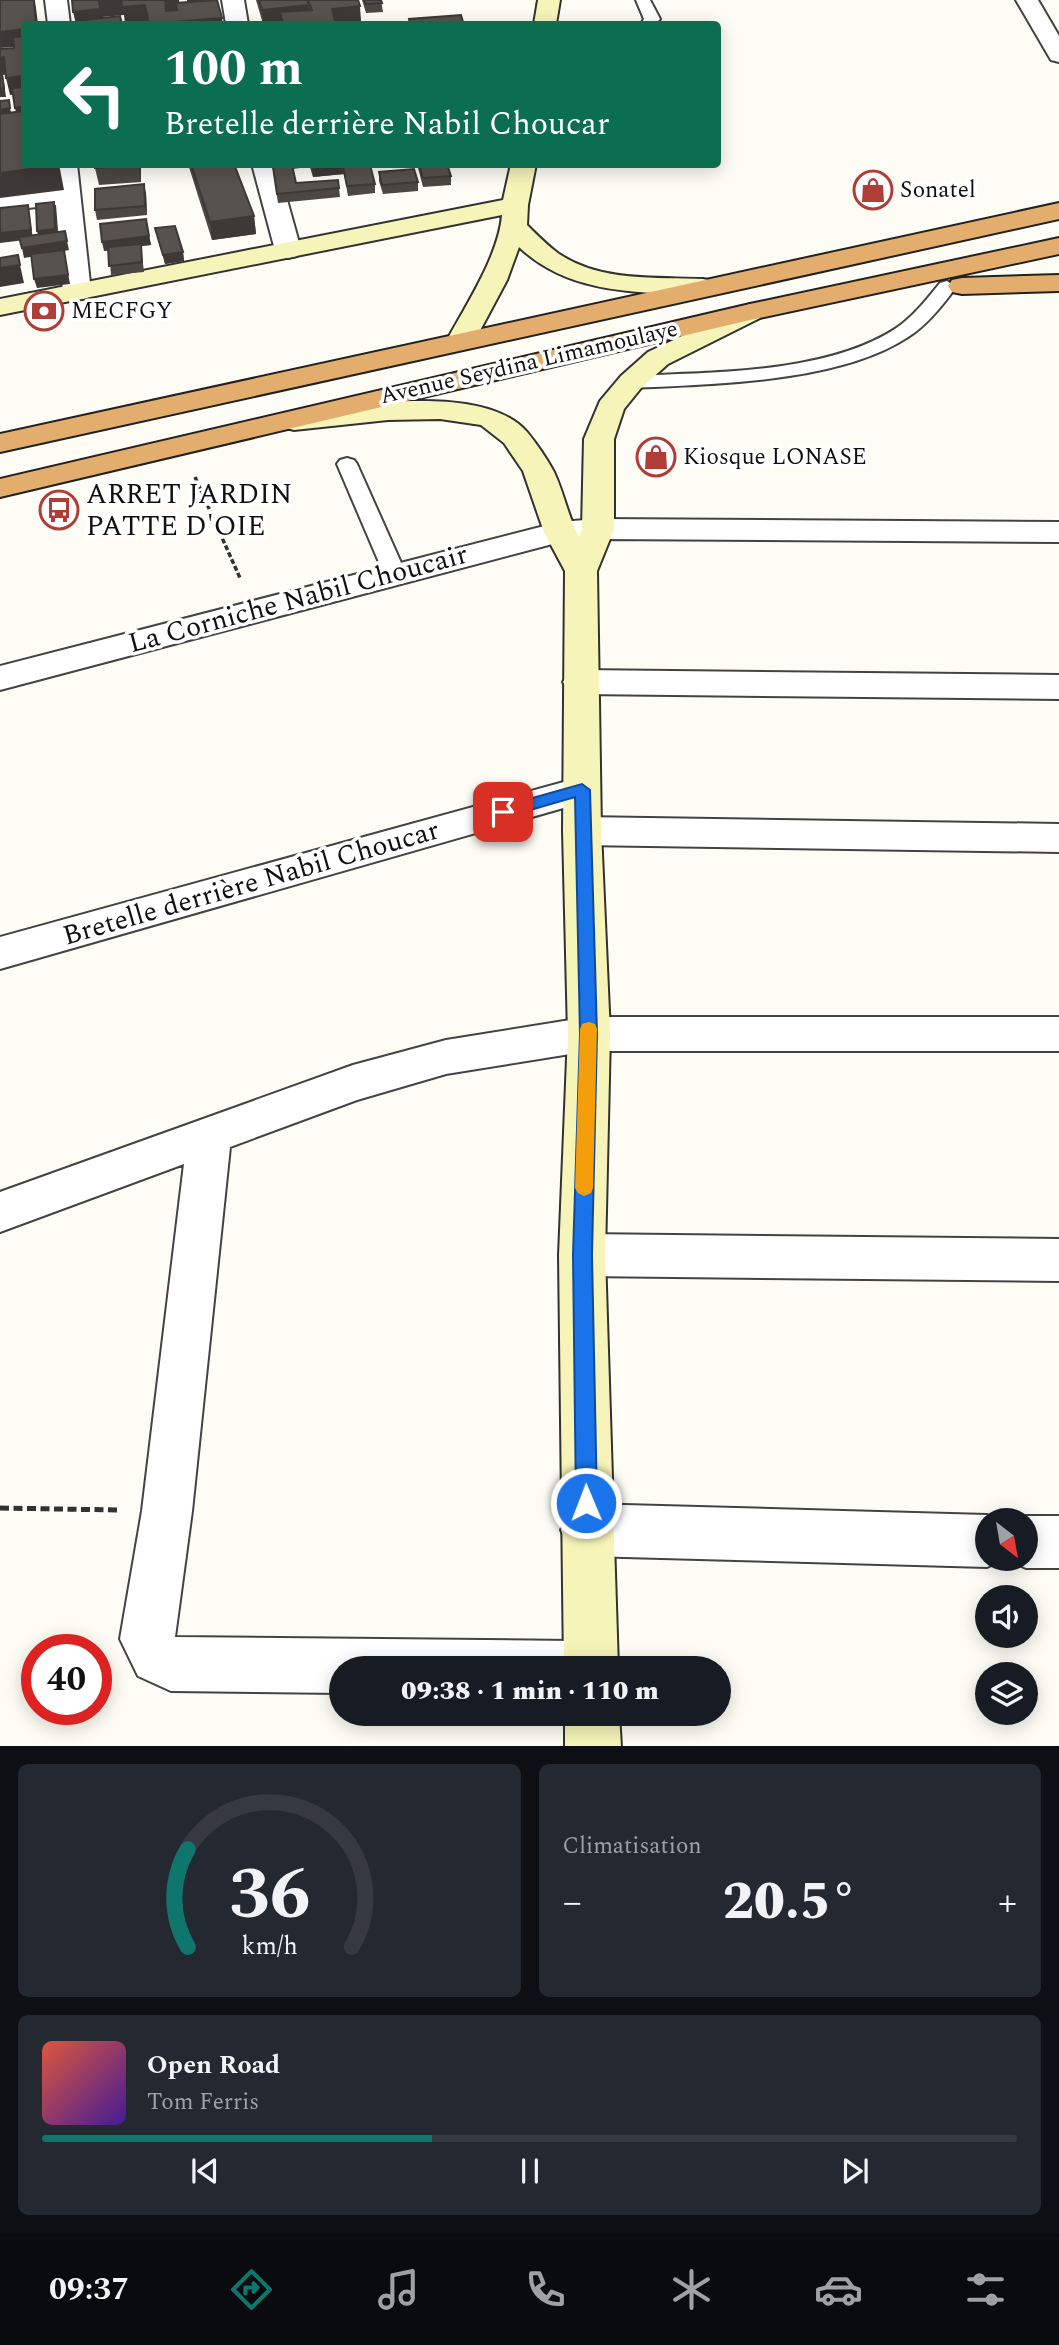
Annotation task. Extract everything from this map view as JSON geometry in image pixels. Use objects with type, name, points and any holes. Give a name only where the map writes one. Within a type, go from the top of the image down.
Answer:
[{"type":"highway","name":"Avenue Seydina Limamoulaye","points":[[0,443],[1059,211]]},
{"type":"highway","name":"Avenue Seydina Limamoulaye","points":[[0,488],[750,312],[1059,246]]},
{"type":"highway","points":[[845,292],[1059,283]]},
{"type":"street","points":[[56,0],[60,21]]},
{"type":"street","points":[[233,0],[236,21]]},
{"type":"street","points":[[546,21],[549,0]]},
{"type":"street","points":[[1027,0],[1059,55]]},
{"type":"street","points":[[65,168],[77,292]]},
{"type":"street","points":[[265,168],[288,250]]},
{"type":"street","points":[[461,340],[493,280],[515,216],[523,168]]},
{"type":"street","points":[[0,203],[68,195]]},
{"type":"street","points":[[0,307],[288,250],[515,216]]},
{"type":"street","points":[[515,216],[552,261],[571,270],[615,281],[703,287]]},
{"type":"street","points":[[591,1656],[582,1255],[589,1034],[582,810],[581,571],[598,529],[599,439],[610,407],[631,382],[658,358],[750,312]]},
{"type":"street","points":[[264,424],[388,411],[440,410],[490,418],[515,437],[538,471],[560,531],[581,571]]},
{"type":"street","name":"La Corniche Nabil Choucair","points":[[0,678],[560,531],[1059,532]]},
{"type":"street","points":[[580,682],[1059,687]]},
{"type":"street","name":"Bretelle derrière Nabil Choucar","points":[[0,953],[582,810],[1059,838]]},
{"type":"street","points":[[0,1212],[353,1083],[446,1057],[589,1034],[1059,1034]]},
{"type":"street","points":[[209,1135],[167,1511],[147,1639],[156,1657],[172,1664],[329,1666]]},
{"type":"street","points":[[582,1255],[1059,1260]]},
{"type":"street","points":[[587,1530],[975,1541]]},
{"type":"street","points":[[1038,1542],[1059,1542]]},
{"type":"street","points":[[592,1726],[593,1746]]},
{"type":"lane","points":[[643,0],[652,19],[650,21]]},
{"type":"lane","points":[[631,382],[734,377],[815,363],[862,351],[894,338],[921,318],[947,287]]},
{"type":"lane","points":[[347,464],[395,574]]},
{"type":"path","points":[[194,473],[254,610]]},
{"type":"path","points":[[0,1508],[167,1511]]},
{"type":"building","points":[[0,0],[34,0],[36,21],[21,21],[21,29],[0,32]]},
{"type":"building","points":[[72,0],[109,0],[99,1],[100,9],[73,12]]},
{"type":"building","points":[[121,0],[165,0],[166,11],[177,10],[176,3],[217,0],[222,18],[148,21],[145,5],[122,7]]},
{"type":"building","points":[[259,0],[307,0],[309,5],[262,10]]},
{"type":"building","points":[[308,0],[358,0],[360,6],[332,9],[335,21],[282,21],[280,12],[312,10]]},
{"type":"building","points":[[364,0],[381,0],[382,3],[366,4]]},
{"type":"building","points":[[461,15],[463,21],[409,21]]},
{"type":"building","points":[[120,16],[121,21],[76,21]]},
{"type":"building","points":[[21,36],[21,76],[6,78],[4,57],[0,58],[0,49],[14,48],[13,37]]},
{"type":"building","points":[[1,68],[4,88],[0,88]]},
{"type":"building","points":[[21,87],[21,107],[15,108],[12,88]]},
{"type":"building","points":[[9,100],[10,108],[0,110],[0,101]]},
{"type":"building","points":[[21,111],[21,168],[37,168],[0,173],[0,114]]},
{"type":"building","points":[[192,168],[236,168],[254,216],[210,222]]},
{"type":"building","points":[[273,168],[293,168],[296,183],[338,180],[339,188],[277,194]]},
{"type":"building","points":[[343,168],[371,168],[375,184],[347,186]]},
{"type":"building","points":[[420,168],[448,168],[451,176],[423,178]]},
{"type":"building","points":[[414,169],[418,182],[382,185],[379,172]]},
{"type":"building","points":[[144,184],[145,206],[95,210],[95,189]]},
{"type":"building","points":[[54,202],[55,229],[37,231],[36,204]]},
{"type":"building","points":[[28,205],[31,230],[0,233],[0,208]]},
{"type":"building","points":[[146,219],[149,236],[102,242],[100,224]]},
{"type":"building","points":[[175,226],[183,252],[163,255],[155,228]]},
{"type":"building","points":[[65,231],[67,241],[22,248],[19,237]]},
{"type":"building","points":[[141,244],[142,262],[109,266],[108,247]]},
{"type":"building","points":[[64,250],[68,275],[34,279],[31,254]]},
{"type":"building","points":[[18,255],[20,265],[0,268],[0,258]]},
{"type":"slow traffic","points":[[584,1188],[589,1029]]},
{"type":"place","name":"Sonatel","points":[[873,190]]},
{"type":"place","name":"MECFGY","points":[[44,311]]},
{"type":"place","name":"Kiosque LONASE","points":[[656,457]]},
{"type":"place","name":"ARRET JARDIN PATTE D'OIE","points":[[59,510]]},
{"type":"route","points":[[503,812],[582,790],[589,1034],[582,1255],[586,1503]]}]
